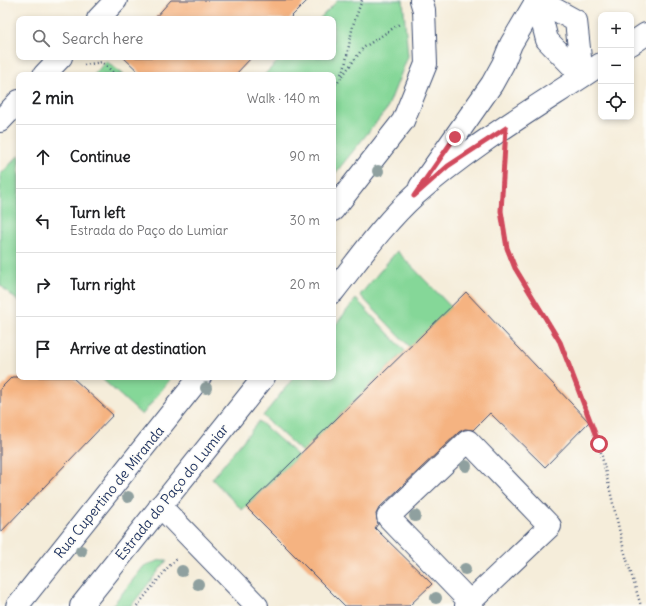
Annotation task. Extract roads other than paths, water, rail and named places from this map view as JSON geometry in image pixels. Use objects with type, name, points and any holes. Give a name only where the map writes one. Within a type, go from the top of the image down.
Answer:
[{"type":"street","points":[[101,16],[116,0]]},
{"type":"street","points":[[537,0],[576,21],[582,76]]},
{"type":"street","points":[[537,0],[547,40],[582,76]]},
{"type":"street","points":[[414,196],[492,84],[503,64],[511,44],[537,0]]},
{"type":"street","points":[[336,206],[403,121],[426,64],[422,8]]},
{"type":"street","points":[[634,42],[646,34]]},
{"type":"street","points":[[47,72],[58,60]]},
{"type":"street","points":[[336,288],[390,221],[414,196],[448,166],[598,66]]},
{"type":"street","points":[[0,121],[16,104]]},
{"type":"street","name":"Rua Cupertino de Miranda","points":[[18,606],[198,380]]},
{"type":"street","name":"Estrada do Paço do Lumiar","points":[[81,606],[262,380]]},
{"type":"street","points":[[468,441],[550,526],[468,604],[388,517],[468,441]]},
{"type":"street","points":[[160,506],[257,606]]}]
